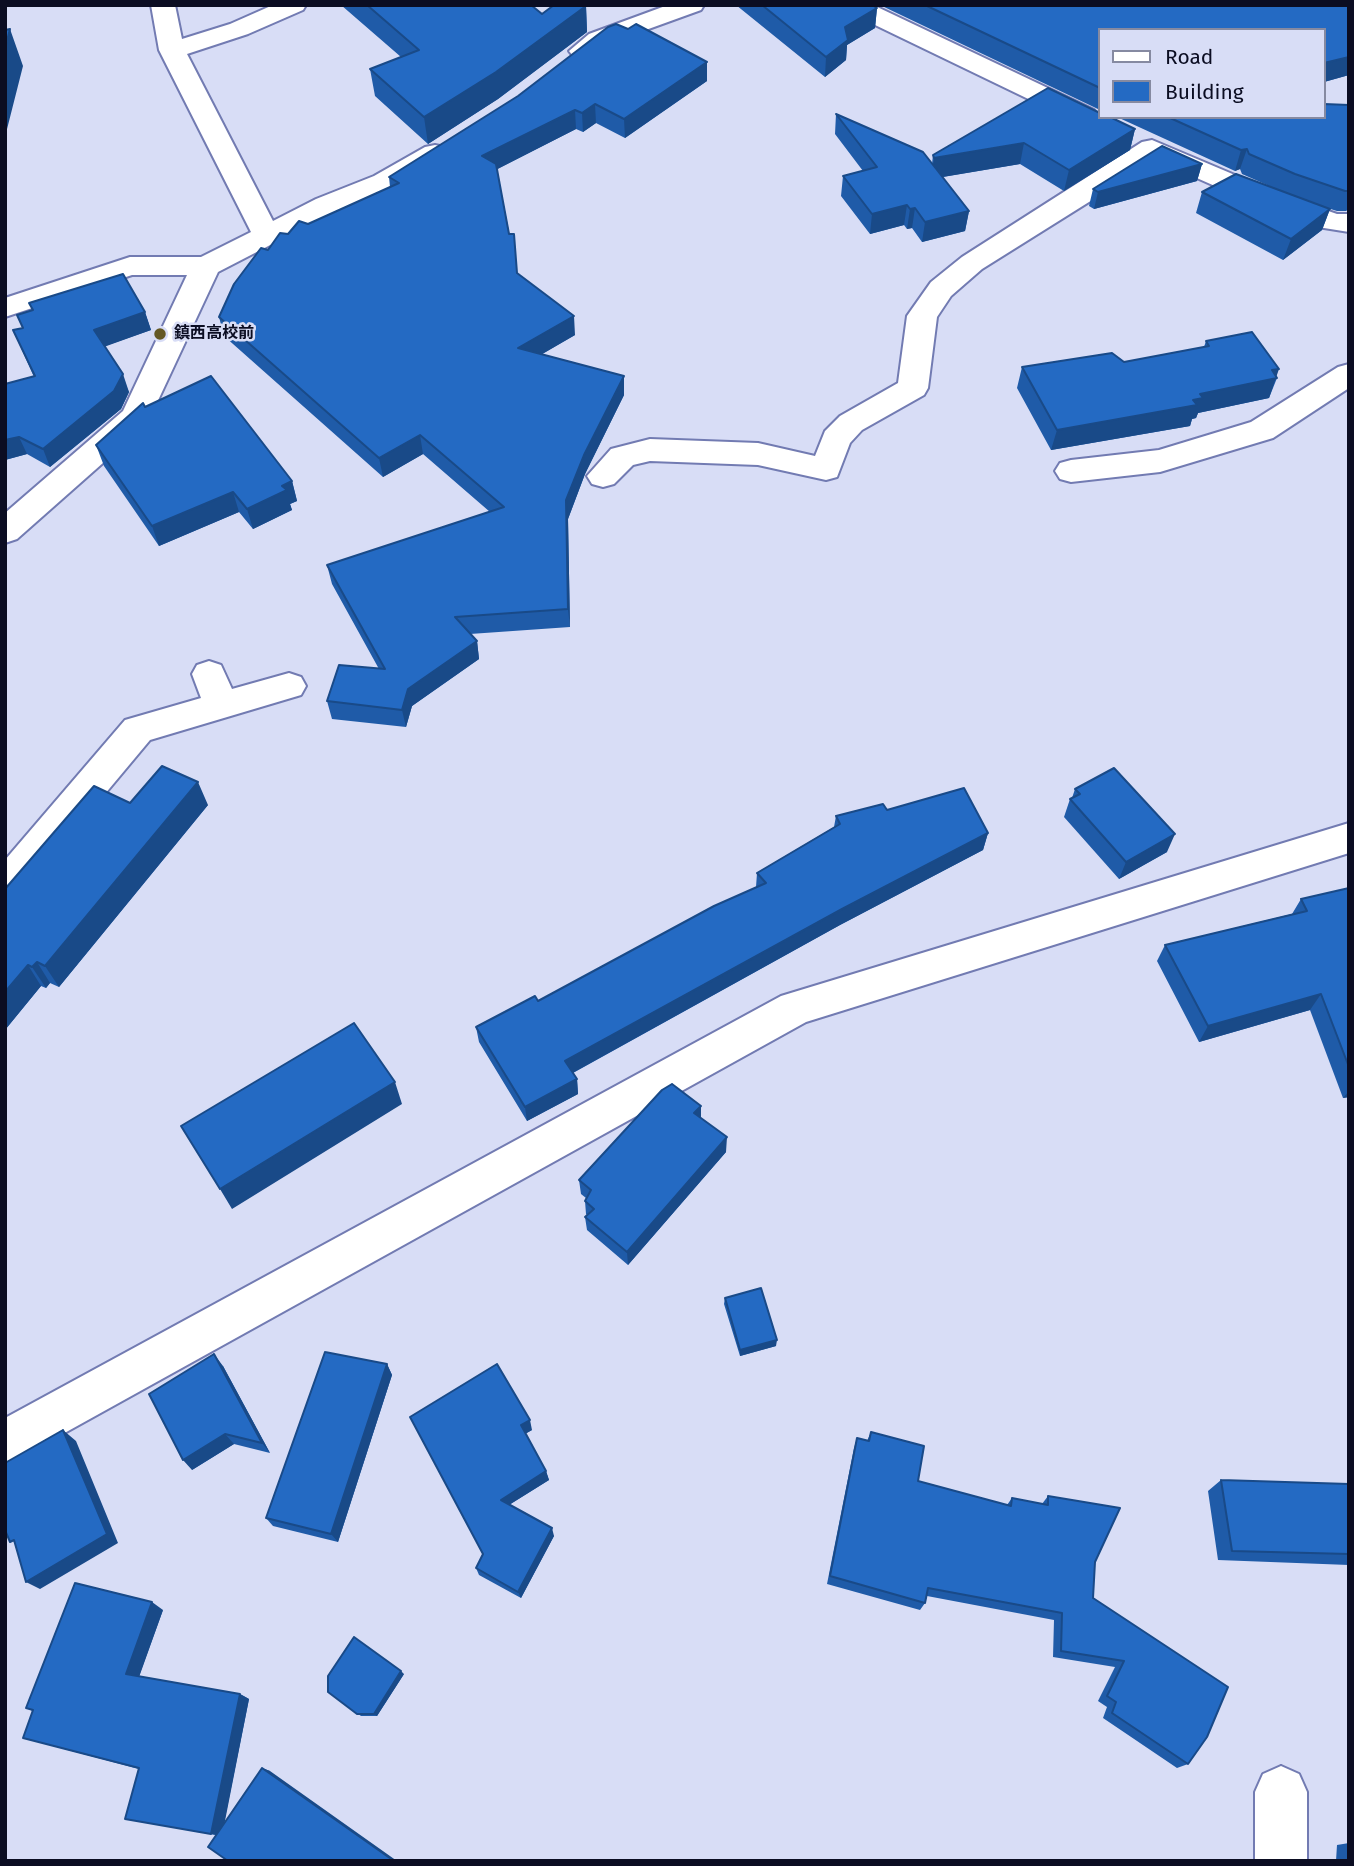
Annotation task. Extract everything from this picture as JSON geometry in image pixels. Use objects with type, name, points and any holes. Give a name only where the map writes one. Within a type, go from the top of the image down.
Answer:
[{"type":"street","points":[[163,5],[172,50],[266,234]]},
{"type":"street","points":[[172,50],[239,29],[294,5]]},
{"type":"street","points":[[561,65],[598,39],[692,5]]},
{"type":"street","points":[[853,5],[1104,125]]},
{"type":"street","points":[[5,308],[130,266],[206,267],[326,205],[384,182],[456,142]]},
{"type":"street","points":[[603,477],[622,457],[650,450],[758,454],[826,469],[836,439],[851,423],[913,388],[922,316],[941,289],[972,263],[1142,143],[1277,203],[1334,222],[1349,223]]},
{"type":"street","points":[[5,531],[136,417],[206,267]]},
{"type":"street","points":[[1071,471],[1160,461],[1262,430],[1349,374]]},
{"type":"street","points":[[5,887],[138,730],[215,690],[289,686]]},
{"type":"street","points":[[5,1443],[795,1008],[1349,838]]},
{"type":"street","points":[[1281,1792],[1281,1861]]},
{"type":"building","points":[[367,5],[531,5],[542,14],[554,5],[586,6],[496,72],[424,117],[370,69],[419,50]]},
{"type":"building","points":[[762,5],[872,5],[877,8],[845,27],[848,40],[826,57]]},
{"type":"building","points":[[925,5],[1349,5],[1349,57],[1326,63],[1326,28],[1098,28],[1098,87]]},
{"type":"building","points":[[616,24],[628,29],[636,24],[707,62],[624,119],[595,104],[582,113],[575,110],[482,156],[496,164],[509,234],[514,234],[517,273],[574,316],[518,348],[624,376],[584,455],[566,500],[568,609],[455,617],[477,641],[408,689],[402,710],[327,701],[339,665],[385,669],[327,565],[504,507],[420,435],[379,458],[219,317],[234,284],[261,248],[268,250],[280,233],[288,234],[299,221],[308,224],[399,183],[389,177],[518,96],[608,27]]},
{"type":"building","points":[[10,29],[5,49],[5,30]]},
{"type":"building","points":[[1048,88],[1098,112],[1098,119],[1114,119],[1135,129],[1069,170],[1024,143],[934,158],[933,155]]},
{"type":"building","points":[[1326,104],[1349,105],[1349,191],[1295,174],[1249,154],[1247,149],[1241,150],[1172,119],[1326,119]]},
{"type":"building","points":[[836,114],[923,152],[969,211],[925,222],[915,208],[910,209],[907,205],[872,214],[843,176],[877,167]]},
{"type":"building","points":[[1162,146],[1202,164],[1098,192],[1093,189]]},
{"type":"building","points":[[1236,174],[1330,209],[1291,239],[1202,192]]},
{"type":"building","points":[[123,274],[145,312],[94,330],[123,374],[114,391],[43,449],[19,437],[5,440],[5,384],[35,376],[13,330],[23,328],[17,315],[33,310],[29,303]]},
{"type":"building","points":[[1252,332],[1279,369],[1272,370],[1277,378],[1200,394],[1203,398],[1193,400],[1197,405],[1057,430],[1022,367],[1112,353],[1124,362],[1209,346],[1206,341]]},
{"type":"building","points":[[211,376],[292,481],[282,486],[287,490],[247,509],[233,492],[152,526],[96,445],[143,403],[145,407]]},
{"type":"building","points":[[162,766],[198,782],[45,966],[37,962],[32,967],[28,965],[5,992],[5,889],[94,786],[130,803]]},
{"type":"building","points":[[1114,768],[1175,834],[1126,862],[1070,799],[1080,794],[1075,789]]},
{"type":"building","points":[[964,788],[988,833],[842,909],[565,1061],[577,1079],[525,1107],[476,1027],[535,996],[538,1001],[714,906],[766,883],[757,873],[840,824],[836,816],[883,804],[887,810]]},
{"type":"building","points":[[1349,888],[1349,1067],[1321,994],[1208,1026],[1165,945],[1307,911],[1301,899]]},
{"type":"building","points":[[354,1023],[395,1082],[220,1189],[181,1126]]},
{"type":"building","points":[[672,1084],[701,1106],[694,1113],[727,1137],[627,1252],[585,1217],[594,1209],[585,1201],[591,1190],[579,1180],[662,1090]]},
{"type":"building","points":[[761,1288],[777,1340],[740,1350],[725,1298]]},
{"type":"building","points":[[325,1352],[387,1364],[331,1534],[266,1518]]},
{"type":"building","points":[[214,1354],[262,1443],[225,1434],[183,1460],[149,1394]]},
{"type":"building","points":[[497,1364],[530,1420],[521,1425],[546,1471],[501,1500],[552,1528],[518,1592],[476,1568],[483,1554],[410,1417]]},
{"type":"building","points":[[63,1430],[107,1534],[26,1582],[14,1540],[10,1542],[5,1530],[5,1463]]},
{"type":"building","points":[[871,1432],[924,1446],[918,1481],[1011,1506],[1012,1498],[1048,1505],[1048,1496],[1120,1508],[1095,1562],[1093,1598],[1228,1687],[1207,1737],[1188,1764],[1112,1713],[1116,1702],[1107,1696],[1124,1661],[1061,1651],[1062,1613],[928,1588],[925,1603],[830,1576],[857,1438],[869,1441]]},
{"type":"building","points":[[1221,1480],[1349,1484],[1349,1554],[1232,1551]]},
{"type":"building","points":[[75,1583],[152,1602],[126,1674],[240,1694],[211,1834],[125,1819],[139,1768],[23,1738],[33,1710],[26,1708]]},
{"type":"building","points":[[354,1637],[401,1671],[374,1714],[357,1714],[328,1692],[328,1676]]},
{"type":"building","points":[[262,1768],[394,1861],[228,1861],[208,1847]]},
{"type":"place","name":"鎮西高校前","points":[[160,334]]}]
